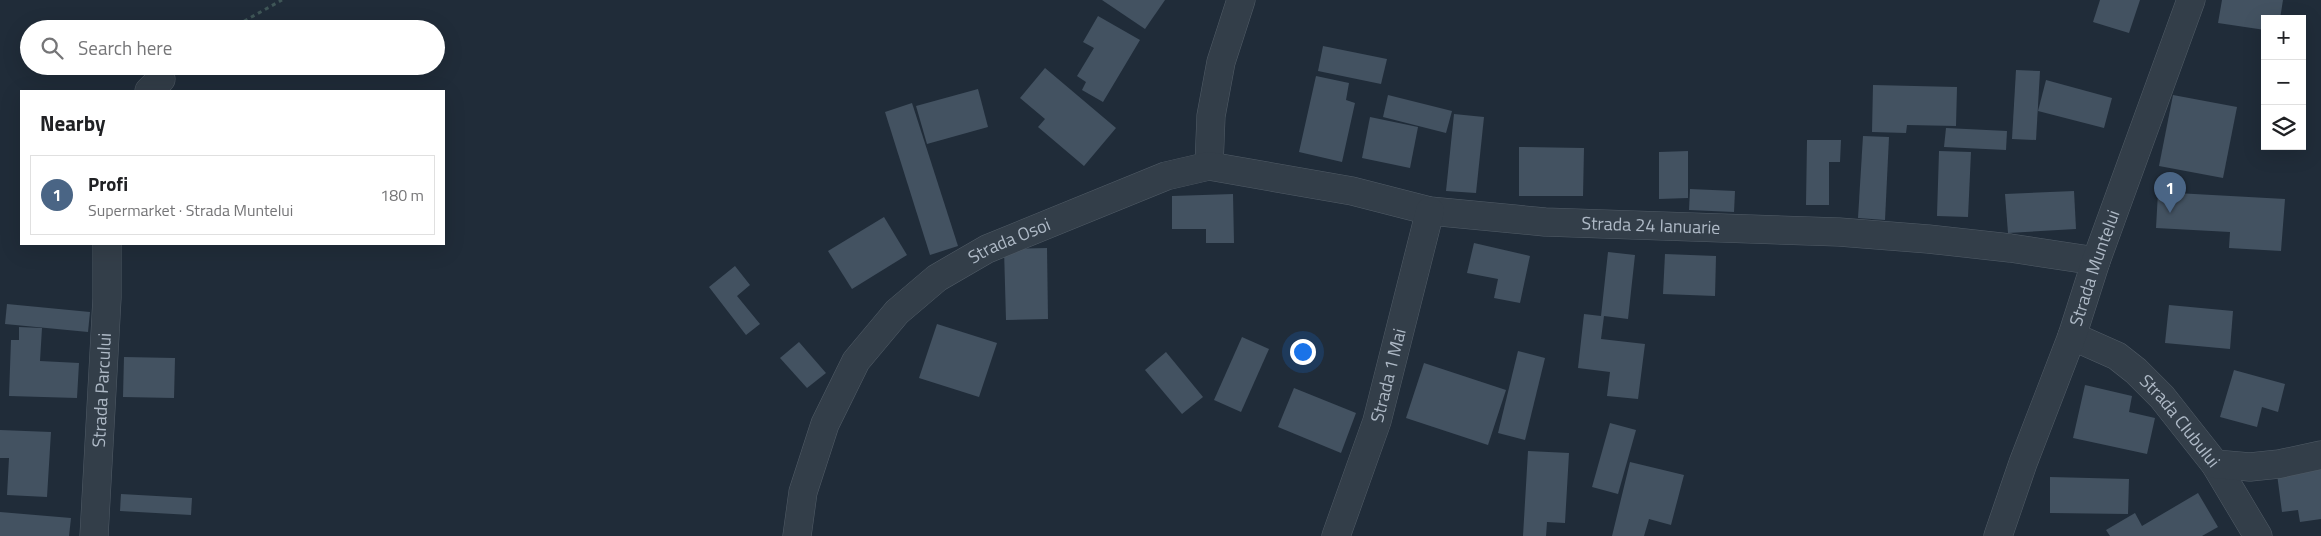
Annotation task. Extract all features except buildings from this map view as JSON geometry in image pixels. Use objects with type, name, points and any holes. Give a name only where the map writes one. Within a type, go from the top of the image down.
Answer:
[{"type":"street","points":[[1209,166],[1211,116],[1221,62],[1242,0]]},
{"type":"street","name":"Strada Muntelui","points":[[1998,536],[2023,462],[2072,336],[2096,262],[2191,0]]},
{"type":"street","name":"Strada 24 Ianuarie","points":[[1209,166],[1352,191],[1430,211],[1545,222],[1829,232],[1928,239],[2010,248],[2096,262]]},
{"type":"street","name":"Strada Osoi","points":[[797,536],[803,492],[825,424],[856,362],[897,312],[937,278],[986,248],[1166,176],[1209,166]]},
{"type":"street","name":"Strada 1 Mai","points":[[1336,536],[1377,422],[1430,211]]},
{"type":"street","name":"Strada Parcului","points":[[94,536],[108,298],[107,245]]},
{"type":"street","name":"Strada Clubului","points":[[2072,336],[2117,356],[2136,371],[2162,397],[2215,464],[2258,536]]},
{"type":"street","points":[[2215,464],[2250,467],[2280,464],[2321,455]]},
{"type":"path","points":[[246,20],[282,0]]},
{"type":"place","name":"Profi","points":[[2170,213]]}]
